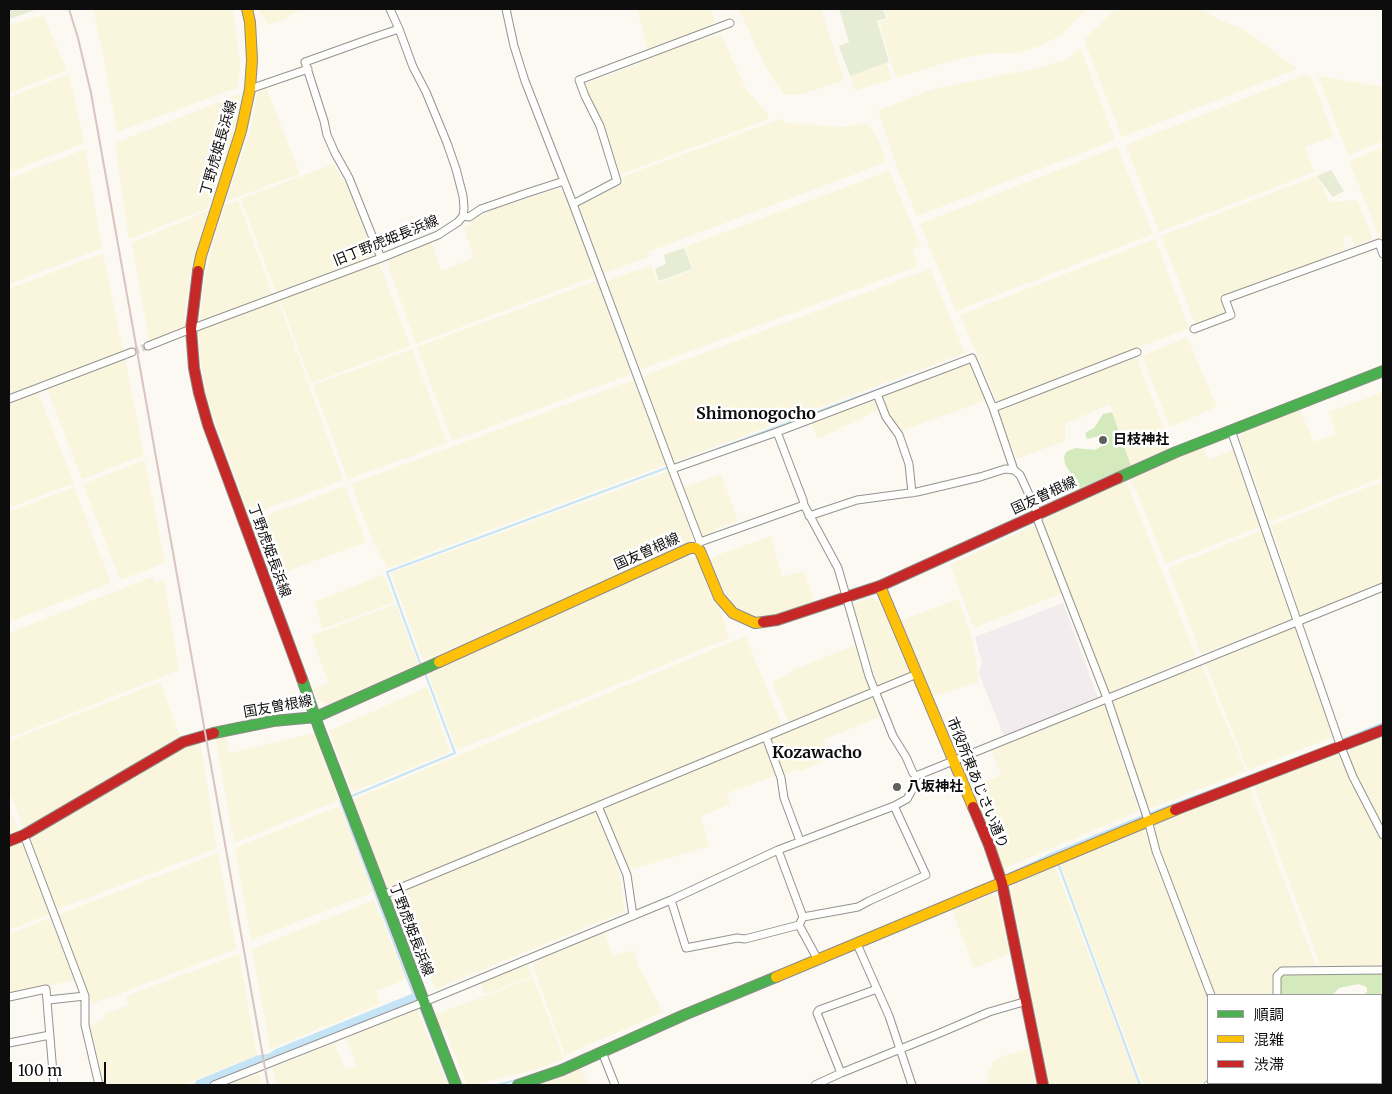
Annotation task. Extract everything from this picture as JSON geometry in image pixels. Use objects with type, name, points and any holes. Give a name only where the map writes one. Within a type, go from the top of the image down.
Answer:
[{"type":"main road","name":"丁野虎姫長浜線","points":[[247,9],[250,22],[252,60],[250,89],[242,131],[201,256],[196,278],[191,329],[194,368],[208,425],[320,728],[456,1085]]},
{"type":"main road","name":"国友曽根線","points":[[9,841],[24,835],[183,742],[210,734],[273,721],[316,717],[698,545],[719,597],[733,613],[755,622],[777,620],[880,586],[1176,452],[1383,371]]},
{"type":"main road","name":"市役所東あじさい通り","points":[[880,586],[989,845],[1002,883],[1043,1085]]},
{"type":"main road","points":[[518,1085],[562,1070],[684,1015],[857,944],[1148,820],[1340,743],[1383,730]]},
{"type":"street","points":[[390,9],[413,67],[426,92],[447,142],[463,196],[464,208],[462,216]]},
{"type":"street","points":[[506,9],[514,46],[525,81],[672,469],[698,545],[804,506]]},
{"type":"street","points":[[573,204],[617,181],[600,126],[579,80],[730,23]]},
{"type":"street","points":[[381,258],[349,178],[330,141],[305,62],[399,29]]},
{"type":"street","points":[[250,89],[308,69]]},
{"type":"street","name":"旧丁野虎姫長浜線","points":[[148,346],[438,235],[458,222],[462,216],[469,217],[481,209],[564,181]]},
{"type":"street","points":[[1194,329],[1231,316],[1225,299],[1378,243],[1383,254]]},
{"type":"street","points":[[9,399],[132,352]]},
{"type":"street","points":[[993,408],[1137,352]]},
{"type":"street","points":[[672,469],[972,358],[993,408],[1014,470],[1020,475],[1038,514],[1038,521],[1107,698],[1148,820],[1156,851],[1211,994]]},
{"type":"street","points":[[877,394],[886,417],[900,435],[908,464],[912,492]]},
{"type":"street","points":[[1231,430],[1340,743],[1353,777],[1383,834]]},
{"type":"street","points":[[776,432],[804,506],[838,568],[869,676],[893,736],[916,776]]},
{"type":"street","points":[[809,516],[857,500],[912,492],[980,477],[1005,469],[1014,470]]},
{"type":"street","points":[[214,1085],[424,1002],[633,916],[778,850],[894,806],[907,799],[916,776],[1383,587]]},
{"type":"street","points":[[383,895],[917,674]]},
{"type":"street","points":[[766,737],[781,778],[784,798],[800,841]]},
{"type":"street","points":[[598,806],[626,875],[633,916]]},
{"type":"street","points":[[803,917],[858,907],[926,875],[894,806]]},
{"type":"street","points":[[24,835],[85,996],[85,1025],[99,1085]]},
{"type":"street","points":[[671,900],[686,948],[737,938],[745,939],[799,925],[803,917],[778,850]]},
{"type":"street","points":[[799,925],[818,960]]},
{"type":"street","points":[[857,944],[889,1016],[912,1085]]},
{"type":"street","points":[[1278,994],[1277,976],[1282,971],[1383,970]]},
{"type":"street","points":[[9,997],[46,989],[54,1085]]},
{"type":"street","points":[[841,1073],[817,1013],[819,1010],[877,989]]},
{"type":"street","points":[[48,1000],[85,996]]},
{"type":"street","points":[[815,1085],[989,1012],[1026,1001]]},
{"type":"street","points":[[9,1043],[50,1035]]},
{"type":"street","points":[[602,1052],[615,1085]]},
{"type":"street","points":[[1293,1085],[1334,1085]]},
{"type":"shaded area","points":[[93,9],[233,9],[240,64],[238,87],[117,132]]},
{"type":"shaded area","points":[[260,9],[306,9],[268,25]]},
{"type":"shaded area","points":[[637,9],[710,9],[715,22],[683,38],[648,50]]},
{"type":"shaded area","points":[[739,9],[821,9],[844,80],[799,95],[784,95],[765,66]]},
{"type":"shaded area","points":[[885,9],[1087,9],[1062,34],[1045,44],[1017,53],[990,53],[954,60],[896,78],[879,22],[888,19]]},
{"type":"shaded area","points":[[1123,9],[1201,9],[1216,18],[1245,30],[1297,69],[1122,137],[1084,40],[1112,12]]},
{"type":"shaded area","points":[[43,15],[67,70],[9,93],[9,25]]},
{"type":"shaded area","points":[[721,35],[746,89],[767,113],[769,119],[621,174],[585,84],[640,63],[640,60],[690,42]]},
{"type":"shaded area","points":[[1080,47],[1115,140],[917,216],[898,170],[878,111],[933,89],[1043,67],[1068,59]]},
{"type":"shaded area","points":[[887,64],[892,79],[855,91],[850,76]]},
{"type":"shaded area","points":[[69,74],[84,141],[82,144],[9,172],[9,98]]},
{"type":"shaded area","points":[[1304,75],[1311,77],[1334,136],[1305,147],[1314,172],[1159,232],[1126,145]]},
{"type":"shaded area","points":[[1318,76],[1383,87],[1383,141],[1348,155]]},
{"type":"shaded area","points":[[266,87],[300,174],[226,201],[250,131],[258,90]]},
{"type":"shaded area","points":[[242,93],[233,136],[208,208],[129,239],[115,143]]},
{"type":"shaded area","points":[[780,119],[786,123],[843,127],[867,123],[879,141],[886,161],[648,252],[649,257],[604,273],[579,206],[624,183],[622,177]]},
{"type":"shaded area","points":[[1117,147],[1153,234],[956,311],[920,224]]},
{"type":"shaded area","points":[[1383,148],[1383,245],[1349,161]]},
{"type":"shaded area","points":[[85,149],[102,248],[9,284],[9,179]]},
{"type":"shaded area","points":[[333,164],[347,185],[372,245],[374,256],[276,292],[241,199]]},
{"type":"shaded area","points":[[889,171],[921,246],[912,249],[918,266],[642,369],[639,366],[608,284],[609,280],[651,265],[658,283],[693,270],[685,247]]},
{"type":"shaded area","points":[[1316,176],[1321,182],[1329,202],[1357,200],[1373,239],[1355,246],[1351,235],[1342,238],[1346,249],[1221,298],[1227,314],[1196,326],[1161,236]]},
{"type":"shaded area","points":[[558,189],[567,196],[596,276],[416,344],[386,259],[431,241],[441,271],[474,258],[464,227],[474,219],[498,207]]},
{"type":"shaded area","points":[[238,201],[272,293],[203,321],[200,318],[203,289],[211,250],[225,205]]},
{"type":"shaded area","points":[[208,211],[192,264],[185,310],[185,328],[149,341],[132,243]]},
{"type":"shaded area","points":[[1155,239],[1189,328],[997,402],[960,315]]},
{"type":"shaded area","points":[[103,253],[123,351],[9,395],[9,289]]},
{"type":"shaded area","points":[[379,263],[410,346],[311,383],[280,299]]},
{"type":"shaded area","points":[[930,269],[965,353],[674,462],[644,382],[645,375]]},
{"type":"shaded area","points":[[598,280],[632,370],[629,375],[455,440],[451,438],[417,347]]},
{"type":"shaded area","points":[[278,300],[343,480],[249,515],[206,396],[200,356],[199,330]]},
{"type":"shaded area","points":[[1187,337],[1217,407],[1170,427],[1142,356]]},
{"type":"shaded area","points":[[412,349],[447,443],[348,479],[313,385]]},
{"type":"shaded area","points":[[1136,357],[1172,449],[1131,466],[1110,404],[1065,424],[1065,441],[1017,459],[997,411]]},
{"type":"shaded area","points":[[125,358],[144,455],[82,479],[47,389]]},
{"type":"shaded area","points":[[971,363],[986,400],[901,431],[889,415],[881,396]]},
{"type":"shaded area","points":[[633,380],[667,464],[388,568],[374,544],[351,484]]},
{"type":"shaded area","points":[[38,392],[74,483],[9,508],[9,403]]},
{"type":"shaded area","points":[[1383,392],[1383,477],[1269,522],[1240,438],[1244,431],[1299,408],[1314,442],[1336,434],[1329,412]]},
{"type":"shaded area","points":[[873,398],[878,410],[818,439],[810,422]]},
{"type":"shaded area","points":[[1202,445],[1208,460],[1234,449],[1261,526],[1166,564],[1130,476]]},
{"type":"shaded area","points":[[145,460],[165,563],[120,580],[83,484]]},
{"type":"shaded area","points":[[669,471],[693,537],[692,543],[423,661],[391,573]]},
{"type":"shaded area","points":[[721,474],[738,521],[716,529],[716,531],[705,536],[700,534],[682,488]]},
{"type":"shaded area","points":[[1126,481],[1196,656],[1109,693],[1041,521]]},
{"type":"shaded area","points":[[1383,481],[1383,583],[1301,616],[1271,526]]},
{"type":"shaded area","points":[[345,486],[366,542],[271,577],[250,522]]},
{"type":"shaded area","points":[[74,487],[111,583],[9,622],[9,512]]},
{"type":"shaded area","points":[[1035,525],[1063,593],[974,628],[950,565]]},
{"type":"shaded area","points":[[1262,530],[1291,616],[1290,620],[1201,654],[1168,568]]},
{"type":"shaded area","points":[[771,536],[782,577],[804,571],[815,604],[780,615],[749,616],[737,610],[729,602],[710,558]]},
{"type":"shaded area","points":[[688,556],[698,561],[712,599],[720,609],[729,638],[457,750],[428,673]]},
{"type":"shaded area","points":[[384,574],[394,602],[322,629],[315,602]]},
{"type":"shaded area","points":[[152,577],[155,583],[164,580],[179,670],[9,738],[9,633]]},
{"type":"shaded area","points":[[871,597],[879,602],[909,673],[878,686],[853,605]]},
{"type":"shaded area","points":[[958,599],[972,638],[979,682],[931,697],[899,621]]},
{"type":"shaded area","points":[[1063,603],[1098,698],[1004,737],[979,673],[982,663],[975,637]]},
{"type":"shaded area","points":[[396,604],[418,664],[329,704],[317,699],[313,689],[329,683],[311,636]]},
{"type":"shaded area","points":[[1290,627],[1295,628],[1333,737],[1248,770],[1205,662]]},
{"type":"shaded area","points":[[745,636],[782,725],[388,890],[352,800]]},
{"type":"shaded area","points":[[858,644],[869,690],[789,723],[772,682],[787,675],[789,672]]},
{"type":"shaded area","points":[[1201,664],[1246,771],[1146,810],[1113,705],[1114,699]]},
{"type":"shaded area","points":[[160,682],[181,739],[25,831],[9,790],[9,741]]},
{"type":"shaded area","points":[[427,687],[450,752],[352,792],[329,731]]},
{"type":"shaded area","points":[[872,695],[881,716],[823,740],[831,758],[800,771],[798,769],[782,774],[770,737]]},
{"type":"shaded area","points":[[1100,705],[1105,706],[1139,811],[1003,869],[971,788],[1001,775],[991,749]]},
{"type":"shaded area","points":[[315,733],[339,800],[234,843],[215,736],[226,734],[229,753]]},
{"type":"shaded area","points":[[1383,735],[1383,826],[1348,755],[1351,748]]},
{"type":"shaded area","points":[[764,740],[778,775],[727,793],[730,804],[700,817],[710,846],[628,870],[603,811],[604,807]]},
{"type":"shaded area","points":[[200,741],[217,848],[56,910],[29,839],[185,745]]},
{"type":"shaded area","points":[[1334,755],[1340,756],[1383,846],[1383,967],[1321,967],[1254,786]]},
{"type":"shaded area","points":[[1249,787],[1316,966],[1282,968],[1273,971],[1274,994],[1215,994],[1199,947],[1169,877],[1152,823]]},
{"type":"shaded area","points":[[9,806],[19,832],[9,836]]},
{"type":"shaded area","points":[[340,806],[373,892],[251,940],[235,848]]},
{"type":"shaded area","points":[[595,810],[619,871],[625,911],[435,989],[406,889]]},
{"type":"shaded area","points":[[1142,828],[1145,829],[1158,871],[1185,932],[1207,997],[1207,1080],[1196,1085],[1143,1085],[1060,863]]},
{"type":"shaded area","points":[[21,840],[50,914],[9,930],[9,845]]},
{"type":"shaded area","points":[[218,853],[236,949],[92,1004],[58,915]]},
{"type":"shaded area","points":[[1055,866],[1139,1085],[1049,1085],[1011,892],[1012,887],[1017,883]]},
{"type":"shaded area","points":[[990,895],[997,897],[1009,954],[974,968],[952,910]]},
{"type":"shaded area","points":[[374,900],[406,979],[376,991],[380,1004],[270,1049],[252,949]]},
{"type":"shaded area","points":[[50,918],[74,980],[9,994],[9,934]]},
{"type":"shaded area","points":[[604,932],[613,956],[634,950],[638,965],[663,1012],[565,1055],[533,966],[539,959]]},
{"type":"shaded area","points":[[239,954],[257,1055],[182,1085],[104,1085],[90,1025],[105,1019],[103,1015],[129,1005],[126,996]]},
{"type":"shaded area","points":[[527,963],[532,977],[485,994],[481,983]]},
{"type":"shaded area","points":[[533,978],[564,1059],[540,1068],[475,1085],[467,1085],[445,1029],[439,1030],[434,1015]]},
{"type":"shaded area","points":[[417,1009],[448,1085],[276,1085],[273,1068],[334,1043],[346,1070],[357,1065],[346,1038]]},
{"type":"shaded area","points":[[1029,1049],[1036,1085],[989,1085],[986,1079],[990,1077],[988,1070],[991,1069],[992,1064],[996,1060]]},
{"type":"shaded area","points":[[581,1067],[588,1085],[535,1085],[557,1078]]},
{"type":"shaded area","points":[[259,1073],[262,1085],[228,1085]]},
{"type":"green space","points":[[9,9],[38,9],[9,19]]},
{"type":"green space","points":[[839,9],[883,9],[886,18],[877,21],[889,62],[850,76],[839,46],[849,42]]},
{"type":"green space","points":[[1331,170],[1344,191],[1333,197],[1317,176]]},
{"type":"green space","points":[[684,248],[692,269],[659,281],[655,269],[666,264],[664,255]]},
{"type":"green space","points":[[1112,412],[1131,466],[1080,488],[1065,464],[1064,457],[1066,452],[1075,448],[1095,450],[1102,446],[1106,438],[1099,436],[1087,439],[1085,433],[1094,428],[1103,414]]},
{"type":"green space","points":[[1383,972],[1383,1018],[1382,994],[1364,994],[1367,992],[1365,986],[1358,984],[1339,988],[1333,994],[1280,994],[1279,978],[1283,973]]},
{"type":"waterway","points":[[707,453],[911,377]]},
{"type":"waterway","points":[[420,663],[387,572],[669,467]]},
{"type":"waterway","points":[[352,796],[455,753],[425,673]]},
{"type":"waterway","points":[[1342,740],[1383,723]]},
{"type":"waterway","points":[[1148,814],[1281,764]]},
{"type":"waterway","points":[[340,801],[417,1002]]},
{"type":"waterway","points":[[1009,874],[1143,816]]},
{"type":"waterway","points":[[1059,866],[1140,1085]]},
{"type":"waterway","points":[[200,1085],[258,1061],[271,1059],[278,1054],[416,998]]},
{"type":"waterway","points":[[420,1008],[450,1085]]},
{"type":"waterway","points":[[558,1066],[587,1053]]},
{"type":"waterway","points":[[497,1085],[520,1079]]},
{"type":"tunnel","points":[[132,352],[148,346]]},
{"type":"railway","points":[[69,9],[91,93],[268,1085]]},
{"type":"traffic: fast","points":[[1118,478],[1176,452],[1383,371]]},
{"type":"traffic: fast","points":[[214,733],[273,721],[316,717],[439,662]]},
{"type":"traffic: fast","points":[[302,679],[456,1085]]},
{"type":"traffic: fast","points":[[518,1085],[562,1070],[684,1015],[776,977]]},
{"type":"traffic: slow","points":[[198,271],[201,256],[241,131],[250,89],[252,60],[250,22],[247,9]]},
{"type":"traffic: slow","points":[[439,662],[690,548],[696,548],[700,551],[719,597],[733,613],[755,623],[763,622]]},
{"type":"traffic: slow","points":[[880,586],[973,807]]},
{"type":"traffic: slow","points":[[776,977],[1175,810]]},
{"type":"traffic: jam","points":[[198,271],[191,329],[194,368],[199,393],[208,425],[302,679]]},
{"type":"traffic: jam","points":[[763,622],[777,620],[880,586],[1118,478]]},
{"type":"traffic: jam","points":[[1175,810],[1383,730]]},
{"type":"traffic: jam","points":[[9,841],[24,835],[183,742],[214,733]]},
{"type":"traffic: jam","points":[[973,807],[1002,883],[1043,1085]]},
{"type":"place","name":"日枝神社","points":[[1103,440]]},
{"type":"place","name":"八坂神社","points":[[897,787]]},
{"type":"district","name":"Shimonogocho","points":[[756,414]]},
{"type":"district","name":"Kozawacho","points":[[817,753]]}]
